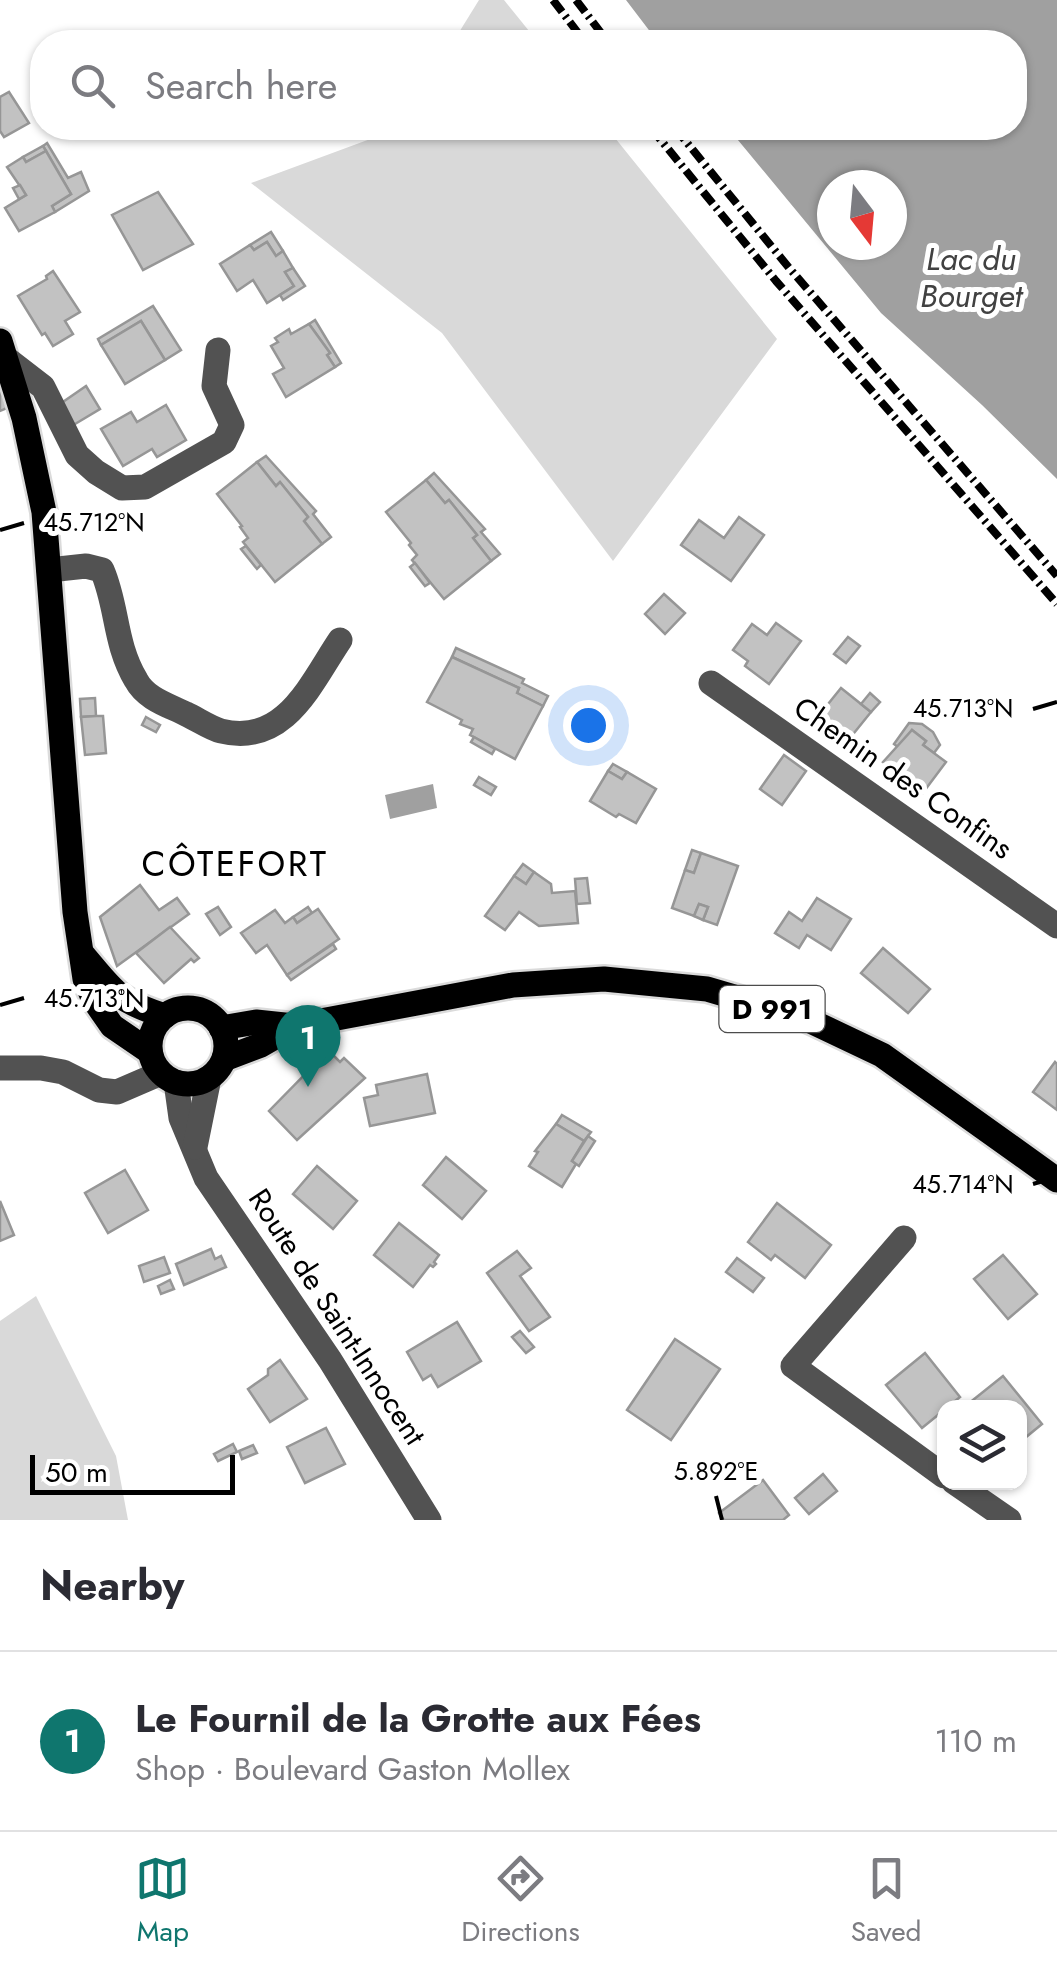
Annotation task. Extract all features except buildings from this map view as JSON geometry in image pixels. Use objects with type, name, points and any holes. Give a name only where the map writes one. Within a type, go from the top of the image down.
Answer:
[{"type":"main road","points":[[4,350],[24,418],[44,512],[75,912],[86,979],[94,1000],[112,1026],[162,1069],[187,1084],[216,1068],[226,1038],[206,1012],[196,1008],[174,1010],[152,1032],[162,1069]]},
{"type":"main road","points":[[84,956],[114,992],[131,1005],[165,1016]]},
{"type":"main road","name":"D 991","points":[[222,1028],[256,1022],[294,1026],[514,985],[604,980],[707,989],[802,1017],[882,1055],[1057,1180]]},
{"type":"main road","name":"D 991","points":[[216,1068],[294,1026]]},
{"type":"street","points":[[4,350],[43,387],[55,417],[78,454],[96,472],[122,488],[145,487],[224,442],[232,425],[214,386],[218,350]]},
{"type":"street","points":[[49,570],[86,566],[102,570],[110,587],[116,636],[135,680],[146,694],[220,730],[250,733],[274,727],[292,712],[340,640]]},
{"type":"street","name":"Chemin des Confins","points":[[711,684],[1057,926]]},
{"type":"street","points":[[0,1068],[63,1072],[100,1090],[117,1092],[162,1069]]},
{"type":"street","points":[[195,1146],[216,1068]]},
{"type":"street","name":"Route de Saint-Innocent","points":[[162,1069],[206,1178],[330,1360],[430,1520]]},
{"type":"street","points":[[904,1238],[793,1366],[937,1471]]},
{"type":"street","points":[[966,1490],[1009,1520]]},
{"type":"shaded area","points":[[479,0],[504,0],[528,30],[460,30]]},
{"type":"shaded area","points":[[367,140],[617,140],[777,339],[613,561],[442,333],[251,183]]},
{"type":"shaded area","points":[[36,1296],[116,1456],[128,1520],[0,1520],[0,1321]]},
{"type":"water","name":"Lac du Bourget","points":[[626,0],[1057,0],[1057,479],[881,313],[837,260],[907,260],[907,170],[817,170],[817,236],[738,140],[1027,140],[1027,30],[649,30]]},
{"type":"water","points":[[433,784],[437,808],[390,819],[385,795]]},
{"type":"railway","points":[[553,0],[576,30]]},
{"type":"railway","points":[[576,0],[599,30]]},
{"type":"railway","points":[[661,140],[776,281],[1057,604]]},
{"type":"railway","points":[[685,140],[790,269],[1057,576]]},
{"type":"place","name":"Le Fournil de la Grotte aux Fées","points":[[308,1087]]},
{"type":"district","name":"CÔTEFORT","points":[[235,864]]}]
